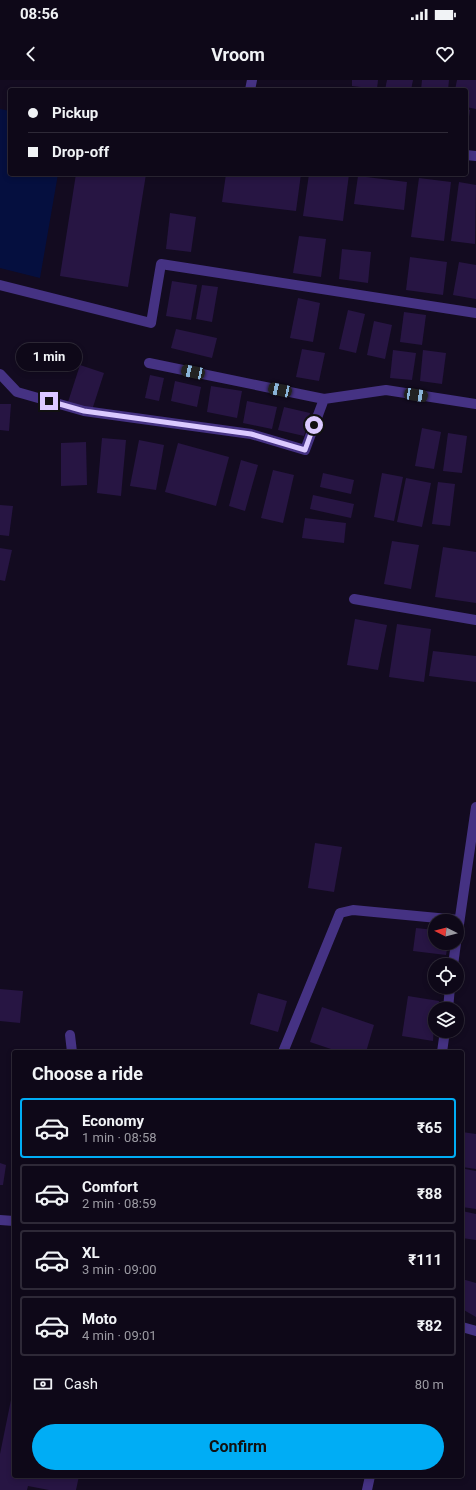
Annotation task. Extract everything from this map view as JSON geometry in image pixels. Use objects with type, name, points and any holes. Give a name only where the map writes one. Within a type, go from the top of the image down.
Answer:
[{"type":"street","points":[[0,285],[151,323],[161,264],[476,314]]},
{"type":"street","points":[[150,363],[324,400],[386,390],[476,404]]},
{"type":"street","points":[[0,374],[17,392],[84,411],[251,434],[305,450],[324,400]]},
{"type":"street","points":[[354,599],[476,620]]},
{"type":"street","points":[[460,914],[472,867],[476,807]]},
{"type":"street","points":[[284,1050],[340,913],[353,910],[428,917]]},
{"type":"street","points":[[70,1035],[72,1050]]},
{"type":"street","points":[[442,1050],[444,1038]]},
{"type":"street","points":[[0,1220],[12,1221]]},
{"type":"street","points":[[464,1328],[476,1331]]},
{"type":"street","points":[[367,1490],[370,1478]]},
{"type":"shaded area","points":[[0,109],[8,111],[8,176],[58,176],[40,278],[0,268]]},
{"type":"building","points":[[352,80],[378,80],[377,88],[352,86]]},
{"type":"building","points":[[387,80],[413,80],[411,88],[385,88]]},
{"type":"building","points":[[422,80],[449,80],[448,88],[421,88]]},
{"type":"building","points":[[457,80],[476,80],[476,109],[468,107],[468,88],[455,88]]},
{"type":"building","points":[[468,110],[470,110],[468,124]]},
{"type":"building","points":[[76,176],[146,176],[128,287],[60,276]]},
{"type":"building","points":[[226,176],[301,176],[296,211],[222,202]]},
{"type":"building","points":[[309,176],[349,176],[343,221],[303,216]]},
{"type":"building","points":[[358,176],[407,182],[404,210],[354,204]]},
{"type":"building","points":[[419,178],[451,182],[444,241],[411,237]]},
{"type":"building","points":[[459,182],[476,185],[475,244],[451,241]]},
{"type":"building","points":[[170,213],[196,217],[191,252],[166,249]]},
{"type":"building","points":[[299,236],[326,239],[321,277],[293,273]]},
{"type":"building","points":[[342,249],[371,252],[368,283],[339,279]]},
{"type":"building","points":[[410,257],[447,262],[443,295],[406,290]]},
{"type":"building","points":[[459,262],[476,265],[476,299],[453,295]]},
{"type":"building","points":[[172,281],[197,285],[191,320],[166,316]]},
{"type":"building","points":[[202,285],[218,287],[212,322],[196,319]]},
{"type":"building","points":[[298,298],[320,303],[313,342],[290,338]]},
{"type":"building","points":[[348,310],[365,314],[356,353],[339,349]]},
{"type":"building","points":[[404,312],[426,315],[422,345],[400,342]]},
{"type":"building","points":[[374,321],[392,325],[385,359],[367,355]]},
{"type":"building","points":[[176,329],[217,338],[212,358],[171,348]]},
{"type":"building","points":[[302,349],[325,353],[319,381],[296,377]]},
{"type":"building","points":[[393,350],[416,353],[412,380],[390,378]]},
{"type":"building","points":[[423,350],[446,353],[442,384],[420,381]]},
{"type":"building","points":[[80,365],[104,373],[92,410],[68,402]]},
{"type":"building","points":[[150,375],[164,378],[159,401],[145,398]]},
{"type":"building","points":[[175,381],[201,387],[197,407],[171,401]]},
{"type":"building","points":[[211,386],[242,391],[237,418],[207,412]]},
{"type":"building","points":[[247,401],[277,407],[272,429],[243,423]]},
{"type":"building","points":[[0,404],[11,404],[9,431],[0,430]]},
{"type":"building","points":[[284,407],[310,413],[304,436],[278,430]]},
{"type":"building","points":[[422,428],[441,432],[434,469],[415,466]]},
{"type":"building","points":[[448,433],[467,436],[462,473],[443,471]]},
{"type":"building","points":[[102,438],[126,440],[121,496],[97,493]]},
{"type":"building","points":[[139,440],[164,445],[156,490],[130,486]]},
{"type":"building","points":[[86,442],[87,485],[61,486],[61,443]]},
{"type":"building","points":[[178,443],[229,457],[216,506],[165,492]]},
{"type":"building","points":[[241,460],[258,465],[245,511],[229,506]]},
{"type":"building","points":[[273,470],[294,475],[283,523],[261,518]]},
{"type":"building","points":[[323,473],[354,480],[351,494],[320,487]]},
{"type":"building","points":[[382,473],[403,477],[394,521],[374,517]]},
{"type":"building","points":[[406,478],[431,483],[422,527],[397,522]]},
{"type":"building","points":[[438,482],[455,484],[450,526],[432,524]]},
{"type":"building","points":[[313,495],[354,504],[351,518],[310,509]]},
{"type":"building","points":[[0,505],[13,506],[9,536],[0,535]]},
{"type":"building","points":[[305,518],[346,523],[344,543],[302,538]]},
{"type":"building","points":[[392,541],[419,545],[411,589],[384,584]]},
{"type":"building","points":[[443,547],[476,552],[476,603],[435,597]]},
{"type":"building","points":[[0,548],[12,550],[5,581],[0,580]]},
{"type":"building","points":[[355,619],[387,625],[378,670],[347,665]]},
{"type":"building","points":[[397,624],[431,629],[424,682],[389,677]]},
{"type":"building","points":[[433,651],[476,656],[476,682],[429,676]]},
{"type":"building","points":[[315,843],[342,847],[334,892],[308,888]]},
{"type":"building","points":[[416,928],[428,929],[428,950],[447,950],[446,955],[413,951]]},
{"type":"building","points":[[0,989],[23,991],[20,1023],[0,1021]]},
{"type":"building","points":[[258,993],[287,1001],[278,1032],[250,1024]]},
{"type":"building","points":[[408,996],[439,1001],[428,1002],[428,1038],[433,1038],[433,1041],[402,1036]]},
{"type":"building","points":[[322,1007],[374,1025],[367,1050],[334,1050],[310,1042]]},
{"type":"building","points":[[464,1132],[476,1134],[476,1169],[464,1167]]},
{"type":"building","points":[[0,1163],[6,1165],[3,1185],[0,1185]]},
{"type":"building","points":[[465,1169],[476,1171],[476,1209],[464,1207]]},
{"type":"building","points":[[464,1211],[476,1214],[476,1240],[464,1238]]},
{"type":"building","points":[[464,1280],[476,1283],[476,1317],[464,1310]]},
{"type":"building","points":[[12,1395],[12,1478],[79,1478],[76,1490],[49,1490],[28,1486],[27,1490],[0,1490],[0,1454]]},
{"type":"route","points":[[49,401],[84,411],[251,434],[305,450],[314,425]]}]
